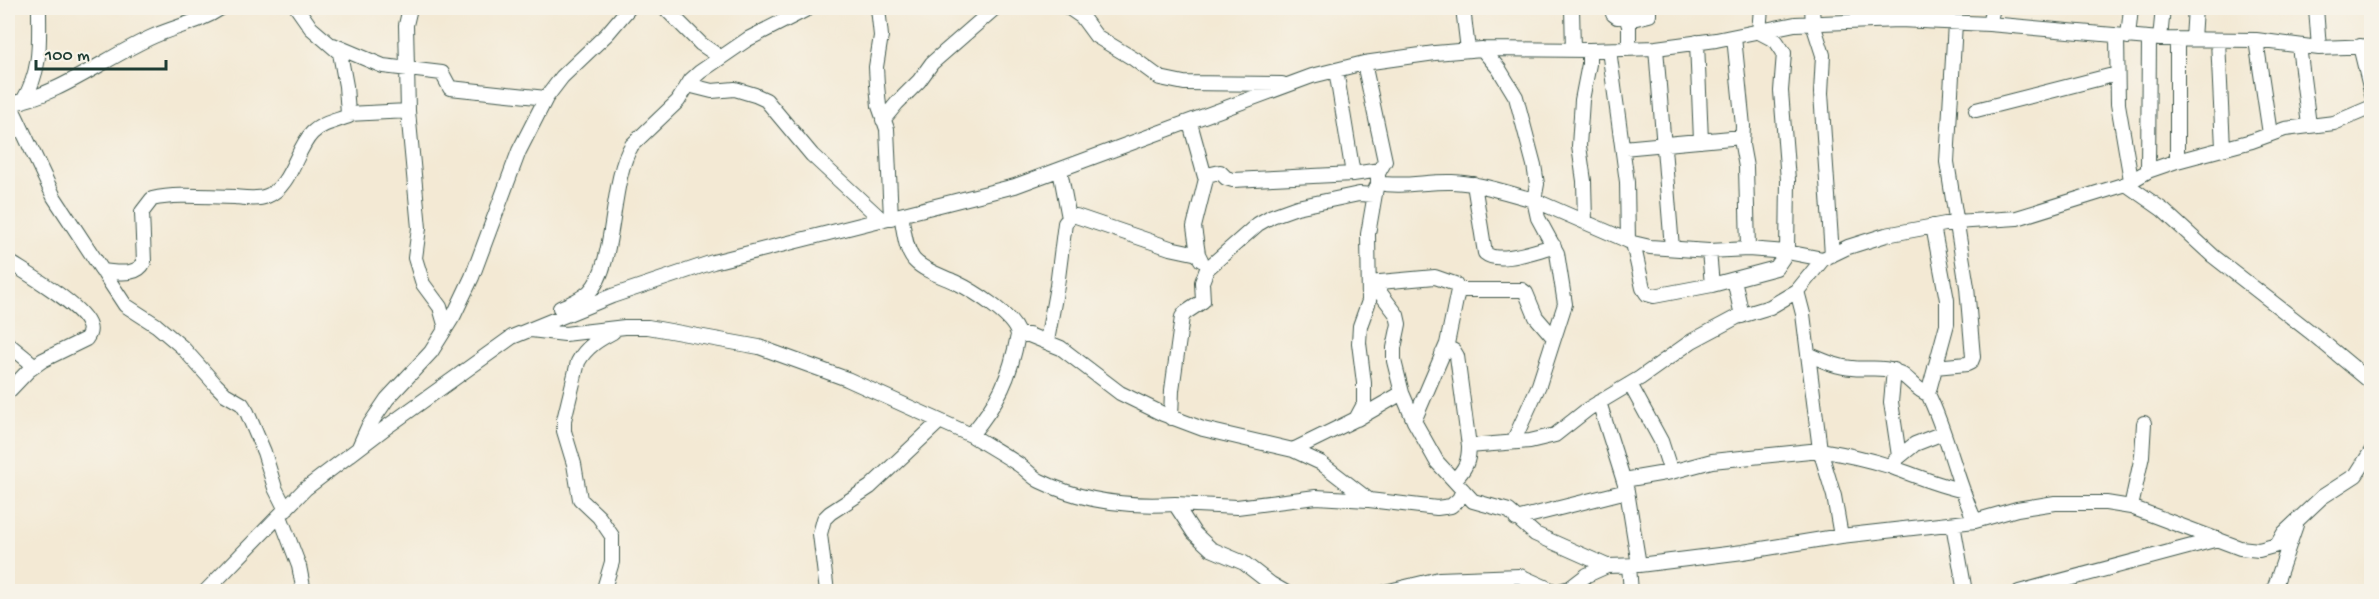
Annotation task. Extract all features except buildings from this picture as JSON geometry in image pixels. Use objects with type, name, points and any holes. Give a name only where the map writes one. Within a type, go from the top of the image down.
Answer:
[{"type":"street","points":[[13,103],[30,88],[39,64],[39,8]]},
{"type":"street","points":[[13,103],[82,75],[154,36],[206,18],[221,8]]},
{"type":"street","points":[[297,8],[311,28],[340,53],[349,116]]},
{"type":"street","points":[[410,8],[406,25],[408,111],[419,228],[415,258],[423,284],[440,308],[446,328]]},
{"type":"street","points":[[358,449],[368,427],[387,399],[431,352],[446,328],[472,277],[519,151],[546,98],[562,77],[607,34],[629,8]]},
{"type":"street","points":[[665,8],[701,44],[720,57]]},
{"type":"street","points":[[480,358],[482,348],[490,341],[579,299],[594,286],[604,258],[618,185],[627,153],[641,136],[678,101],[688,84],[720,57],[809,8]]},
{"type":"street","points":[[878,8],[881,36],[876,67],[877,85],[879,106],[887,129],[890,154],[891,218],[913,259],[959,283],[1002,312],[1012,322],[1018,335],[1013,360],[1000,395],[993,409],[971,435]]},
{"type":"street","points":[[883,120],[919,81],[932,63],[995,8]]},
{"type":"street","points":[[1069,8],[1082,17],[1091,31],[1160,78],[1170,81],[1225,84],[1293,84]]},
{"type":"street","points":[[1088,8],[1091,31]]},
{"type":"street","points":[[1462,8],[1468,50]]},
{"type":"street","points":[[1572,8],[1573,50]]},
{"type":"street","points":[[1612,8],[1613,14],[1626,16],[1628,20],[1629,49]]},
{"type":"street","points":[[1628,20],[1649,15],[1649,8]]},
{"type":"street","points":[[1759,32],[1761,8]]},
{"type":"street","points":[[1812,8],[1813,24],[1823,55],[1821,93],[1827,257]]},
{"type":"street","points":[[1989,24],[1993,8]]},
{"type":"street","points":[[2131,8],[2122,36],[2117,74],[2118,104],[2128,182],[2163,210],[2213,256],[2372,383]]},
{"type":"street","points":[[2148,171],[2155,39],[2163,8]]},
{"type":"street","points":[[2193,39],[2195,8]]},
{"type":"street","points":[[2316,8],[2319,48]]},
{"type":"street","points":[[205,591],[305,489],[480,358],[512,337],[612,296],[713,262],[1014,186],[1293,84],[1364,63],[1482,49],[1589,51],[1656,48],[1734,37],[1795,24],[1900,14],[1955,23],[2155,39],[2256,40],[2319,48],[2366,46],[2372,95]]},
{"type":"street","points":[[1935,367],[1966,364],[1971,362],[1973,357],[1967,287],[1947,162],[1955,23]]},
{"type":"street","points":[[1609,50],[1627,182],[1630,242],[1647,294],[1654,296],[1712,285],[1776,268],[1787,252],[1788,180],[1780,91],[1784,53],[1776,41],[1759,32]]},
{"type":"street","points":[[1734,37],[1746,167],[1748,249]]},
{"type":"street","points":[[2176,161],[2177,39]]},
{"type":"street","points":[[2218,40],[2223,148]]},
{"type":"street","points":[[2256,40],[2270,135]]},
{"type":"street","points":[[1696,42],[1701,141]]},
{"type":"street","points":[[333,45],[384,66],[442,73],[450,88],[546,98]]},
{"type":"street","points":[[2300,46],[2309,125]]},
{"type":"street","points":[[1656,48],[1672,248]]},
{"type":"street","points":[[1482,49],[1499,69],[1516,97],[1534,165],[1537,184],[1534,200],[1538,218],[1557,253],[1565,304],[1539,385],[1513,442]]},
{"type":"street","points":[[1585,222],[1584,181],[1579,146],[1582,100],[1589,64],[1589,51]]},
{"type":"street","points":[[1356,419],[1364,404],[1359,343],[1360,326],[1369,301],[1368,234],[1377,183],[1385,161],[1364,63]]},
{"type":"street","points":[[1336,70],[1353,174]]},
{"type":"street","points":[[1976,110],[2117,74]]},
{"type":"street","points":[[688,84],[712,91],[735,89],[766,100],[812,155],[891,218]]},
{"type":"street","points":[[13,103],[54,197],[125,305],[156,325],[182,346],[225,394],[242,404],[253,422],[299,566],[304,591]]},
{"type":"street","points":[[1469,446],[1554,435],[1599,402],[1666,361],[1692,341],[1742,316],[1770,308],[1797,291],[1827,257],[1848,247],[1886,236],[1956,222],[2017,218],[2128,182],[2148,171],[2176,161],[2309,125],[2334,123],[2372,107]]},
{"type":"street","points":[[102,271],[133,272],[141,268],[144,262],[142,212],[152,200],[182,196],[254,198],[267,196],[276,190],[297,161],[309,136],[325,124],[349,116],[408,111]]},
{"type":"street","points":[[1190,123],[1205,177],[1194,227],[1198,254],[1207,269]]},
{"type":"street","points":[[1623,148],[1742,137]]},
{"type":"street","points":[[1060,170],[1069,218]]},
{"type":"street","points":[[1205,177],[1210,173],[1220,172],[1226,178],[1233,180],[1353,174],[1389,185],[1430,182],[1474,184],[1534,200],[1630,242],[1709,251],[1748,249],[1827,257]]},
{"type":"street","points":[[1171,418],[1172,390],[1182,317],[1203,301],[1202,282],[1207,269],[1258,224],[1272,216],[1297,207],[1359,194],[1377,183]]},
{"type":"street","points":[[1474,184],[1485,253],[1491,258],[1500,259],[1554,246]]},
{"type":"street","points":[[1047,341],[1065,224],[1069,218],[1076,216],[1170,248],[1198,254]]},
{"type":"street","points":[[1933,226],[1947,300],[1947,324],[1928,394],[1961,490],[1975,521]]},
{"type":"street","points":[[1709,251],[1712,285]]},
{"type":"street","points":[[8,261],[80,311],[89,326],[90,333],[86,339],[35,366],[8,392]]},
{"type":"street","points":[[1370,283],[1435,276],[1455,284],[1458,290],[1447,344],[1414,421]]},
{"type":"street","points":[[1734,279],[1742,316]]},
{"type":"street","points":[[1370,283],[1398,320],[1394,361],[1402,393],[1414,421],[1437,462],[1473,501],[1509,511],[1535,534],[1608,566]]},
{"type":"street","points":[[1458,290],[1522,290],[1526,293],[1536,317],[1554,338]]},
{"type":"street","points":[[1797,291],[1806,334],[1820,450],[1832,488],[1841,536]]},
{"type":"street","points":[[531,330],[565,334],[625,327],[648,327],[759,347],[847,379],[971,435],[1039,480],[1069,492],[1117,504],[1144,506],[1175,504],[1237,507],[1316,497],[1369,500],[1437,508],[1452,506],[1459,499],[1461,473],[1469,460],[1469,446],[1464,393],[1457,356],[1450,349],[1442,354]]},
{"type":"street","points":[[603,591],[612,562],[612,536],[599,517],[580,499],[574,464],[565,439],[564,420],[582,354],[600,338],[625,327]]},
{"type":"street","points":[[1018,335],[1029,335],[1061,348],[1120,393],[1171,418],[1231,436],[1293,450],[1322,463],[1369,500]]},
{"type":"street","points":[[8,344],[35,366]]},
{"type":"street","points":[[1808,354],[1841,367],[1855,369],[1882,367],[1894,370],[1905,374],[1922,392],[1928,394]]},
{"type":"street","points":[[1894,370],[1891,402],[1895,461]]},
{"type":"street","points":[[1630,384],[1660,441],[1671,472]]},
{"type":"street","points":[[1293,450],[1402,393]]},
{"type":"street","points":[[1599,402],[1626,486],[1634,565],[1631,591]]},
{"type":"street","points":[[827,591],[820,534],[824,519],[877,481],[940,421]]},
{"type":"street","points":[[2131,507],[2142,456],[2144,423]]},
{"type":"street","points":[[1895,461],[1915,444],[1943,433]]},
{"type":"street","points":[[1516,519],[1712,461],[1820,450],[1895,461],[1935,485],[1961,490]]},
{"type":"street","points":[[1385,591],[1439,579],[1520,576],[1556,591],[1570,588],[1587,575],[1608,566],[1743,552],[1841,536],[1975,521],[2017,509],[2055,503],[2106,503],[2131,507],[2240,548],[2259,550],[2277,545],[2284,533],[2322,497],[2356,476],[2372,450]]},
{"type":"street","points":[[1175,504],[1194,533],[1211,549],[1244,563],[1271,584],[1285,591]]},
{"type":"street","points":[[2273,591],[2297,520]]},
{"type":"street","points":[[1953,524],[1965,591]]},
{"type":"street","points":[[2019,591],[2218,539]]}]
